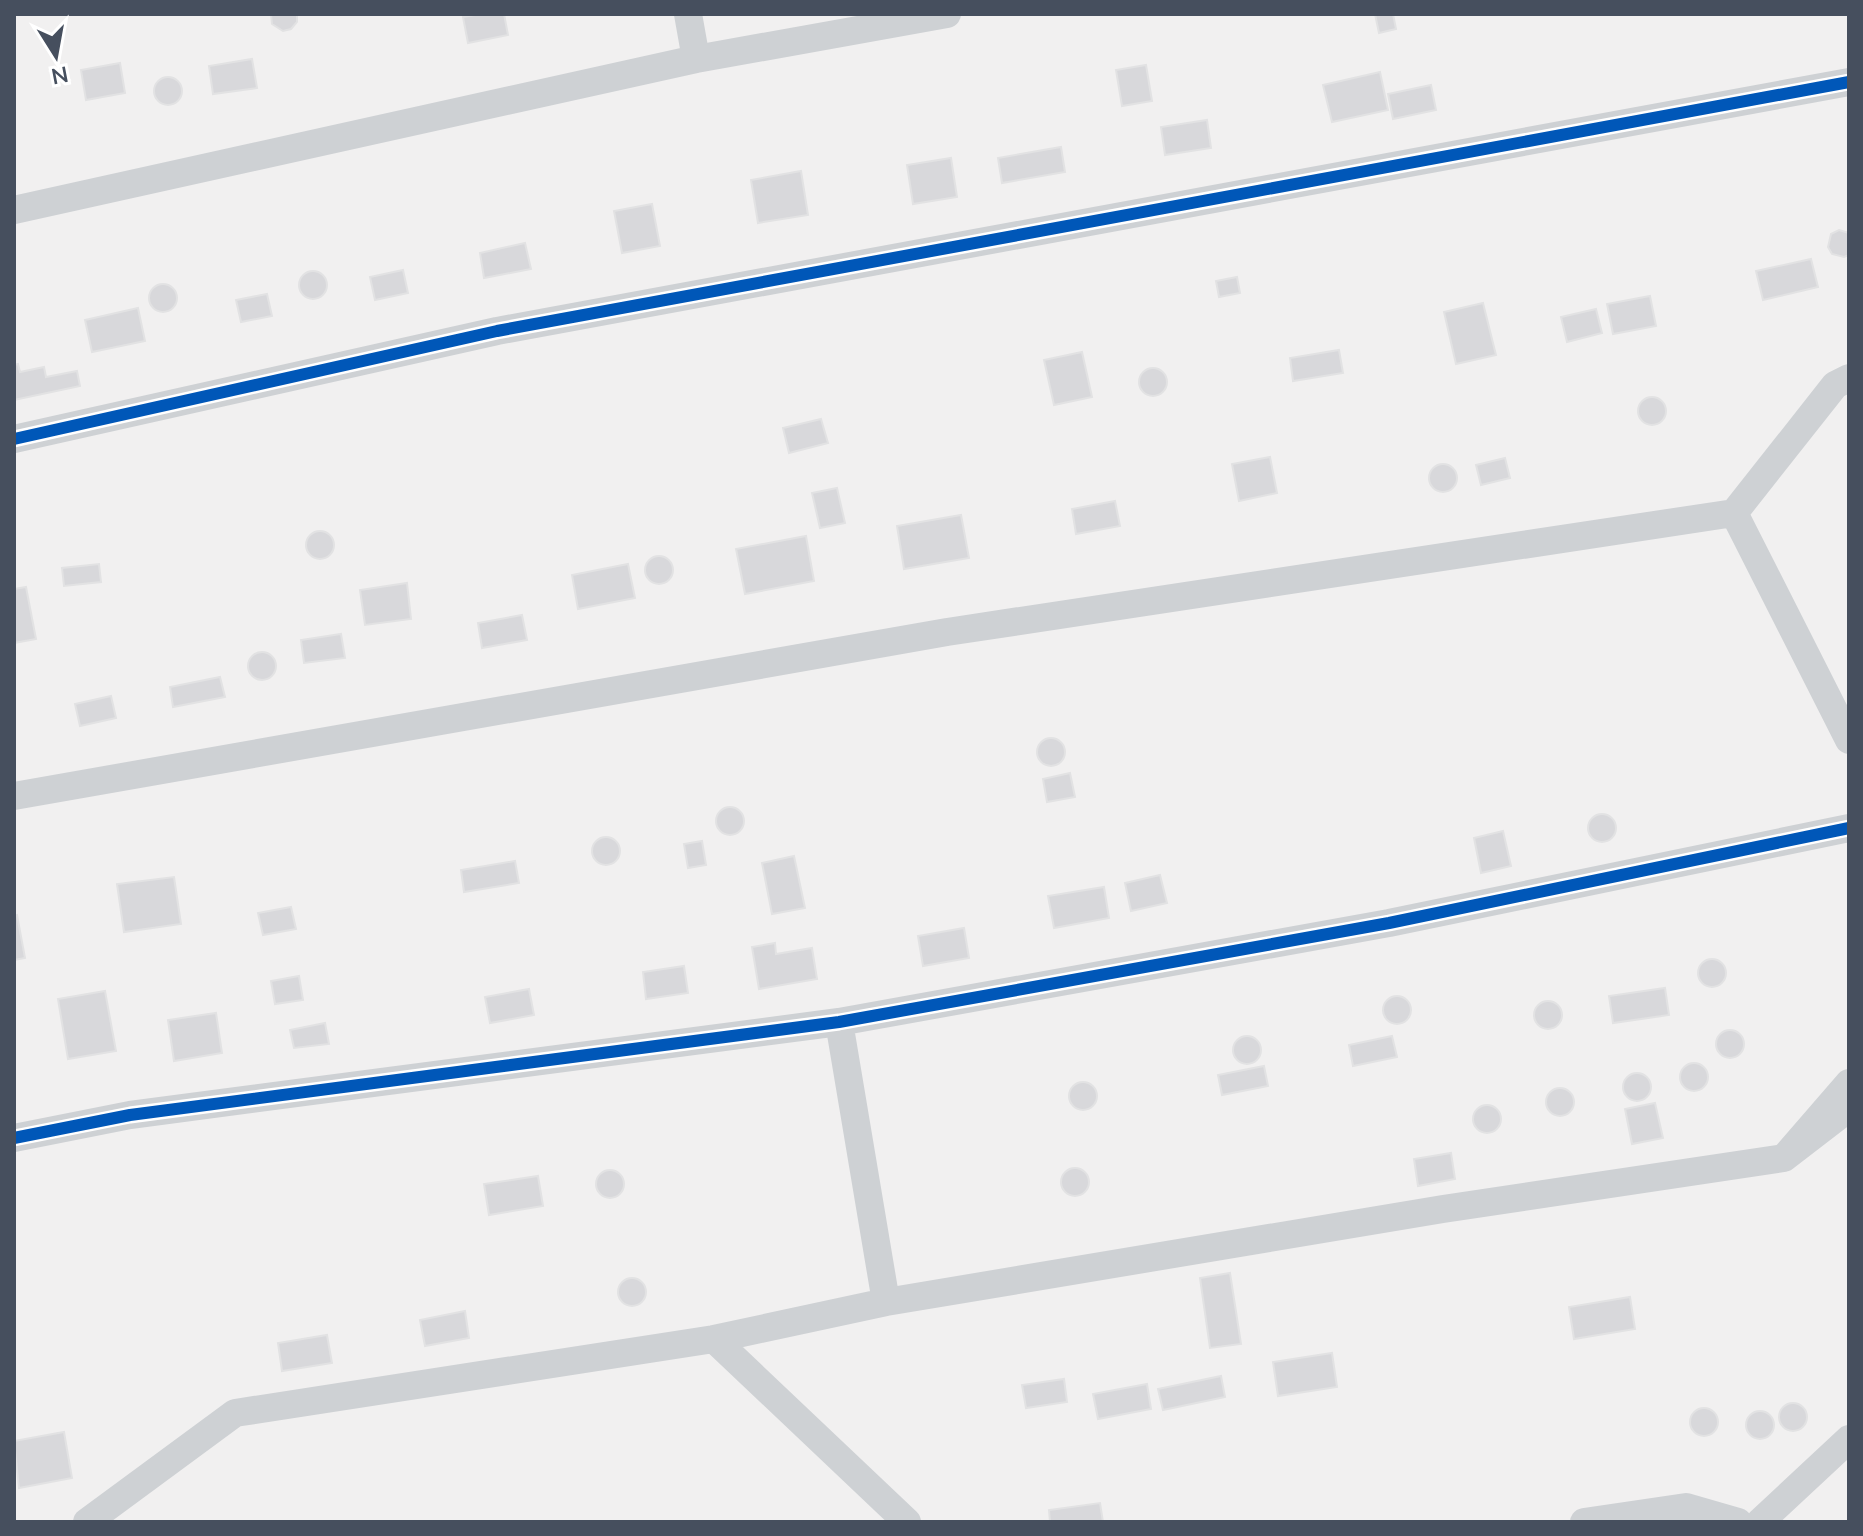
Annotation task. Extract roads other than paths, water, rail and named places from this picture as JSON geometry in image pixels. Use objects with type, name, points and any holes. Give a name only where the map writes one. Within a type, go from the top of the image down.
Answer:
[{"type":"street","points":[[688,14],[696,59]]},
{"type":"street","points":[[14,210],[696,59],[947,14]]},
{"type":"street","points":[[14,439],[497,331],[1849,82]]},
{"type":"street","points":[[14,796],[947,632],[1734,513],[1835,385],[1849,378]]},
{"type":"street","points":[[1734,513],[1849,740]]},
{"type":"street","points":[[14,1138],[130,1115],[839,1022],[1389,923],[1849,828]]},
{"type":"street","points":[[839,1022],[886,1302]]},
{"type":"street","points":[[1784,1158],[1849,1083]]},
{"type":"street","points":[[87,1522],[235,1413],[714,1339],[886,1302],[1443,1209],[1784,1158],[1849,1108]]},
{"type":"street","points":[[714,1339],[907,1522]]},
{"type":"street","points":[[1760,1522],[1849,1439]]},
{"type":"street","points":[[1584,1522],[1686,1507],[1738,1522]]}]
